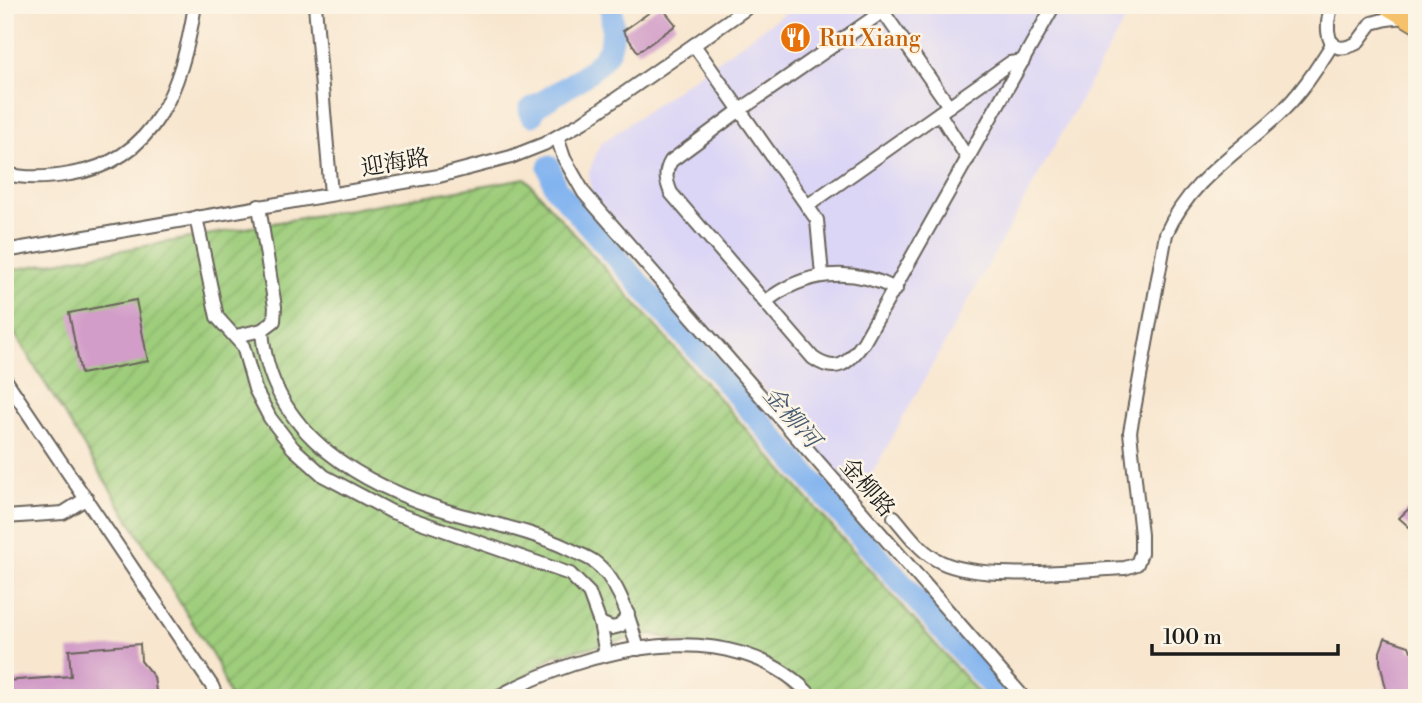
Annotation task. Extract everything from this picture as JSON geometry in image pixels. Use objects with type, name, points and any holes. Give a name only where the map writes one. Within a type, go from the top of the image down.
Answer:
[{"type":"main road","points":[[1384,5],[1410,21]]},
{"type":"street","points":[[5,174],[25,178],[85,172],[115,160],[137,146],[155,123],[173,92],[190,41],[195,5]]},
{"type":"street","points":[[315,5],[331,194]]},
{"type":"street","name":"迎海路","points":[[5,251],[439,176],[511,157],[557,137],[751,5]]},
{"type":"street","points":[[968,159],[944,109],[885,7],[671,161],[666,170],[671,192],[813,358],[821,364],[833,366],[845,363],[854,356],[896,289],[1054,5]]},
{"type":"street","points":[[1332,5],[1326,25],[1328,36],[1333,43],[1341,47],[1352,46],[1373,23],[1410,21]]},
{"type":"street","points":[[894,517],[926,553],[957,569],[1007,573],[1125,568],[1137,564],[1141,552],[1141,535],[1130,432],[1166,233],[1187,196],[1278,116],[1300,92],[1333,43]]},
{"type":"street","points":[[694,44],[817,220],[822,275]]},
{"type":"street","points":[[807,206],[1010,62],[1023,61]]},
{"type":"street","name":"金柳路","points":[[557,137],[564,158],[584,193],[1024,698]]},
{"type":"street","points":[[236,336],[262,330],[274,321],[275,307],[259,206]]},
{"type":"street","points":[[196,217],[217,317],[243,346],[255,388],[270,418],[293,448],[324,476],[392,512],[570,574],[589,593],[600,623],[606,654]]},
{"type":"street","points":[[765,303],[797,282],[822,275],[860,276],[896,289]]},
{"type":"street","points":[[262,330],[263,352],[273,382],[286,407],[307,434],[335,460],[399,494],[455,513],[539,535],[593,561],[612,581],[628,614],[638,649]]},
{"type":"street","points":[[5,379],[212,686],[216,698]]},
{"type":"street","points":[[5,517],[63,513],[87,498]]},
{"type":"street","points":[[600,623],[612,628],[620,626],[628,614]]},
{"type":"street","points":[[496,698],[528,680],[606,654],[691,645],[733,650],[762,660],[797,681],[813,698]]},
{"type":"shaded area","points":[[796,5],[1133,5],[859,497],[591,194],[589,172],[600,144]]},
{"type":"green space","points":[[525,178],[983,698],[798,698],[771,668],[652,634],[555,655],[493,698],[230,698],[217,663],[5,318],[5,271]]},
{"type":"building","points":[[660,5],[676,25],[638,52],[623,31]]},
{"type":"building","points":[[136,300],[148,361],[81,374],[69,313]]},
{"type":"building","points":[[1417,501],[1417,534],[1399,518]]},
{"type":"building","points":[[1385,638],[1409,646],[1411,651],[1417,650],[1417,698],[1388,698],[1380,662]]},
{"type":"building","points":[[140,644],[141,661],[154,677],[157,698],[5,698],[5,681],[71,676],[69,650]]},
{"type":"waterway","name":"金柳河","points":[[532,115],[530,110],[586,74],[604,57],[612,38],[611,5]]},
{"type":"waterway","name":"金柳河","points":[[549,167],[555,187],[1002,698]]},
{"type":"place","name":"Rui Xiang","points":[[796,38]]}]
